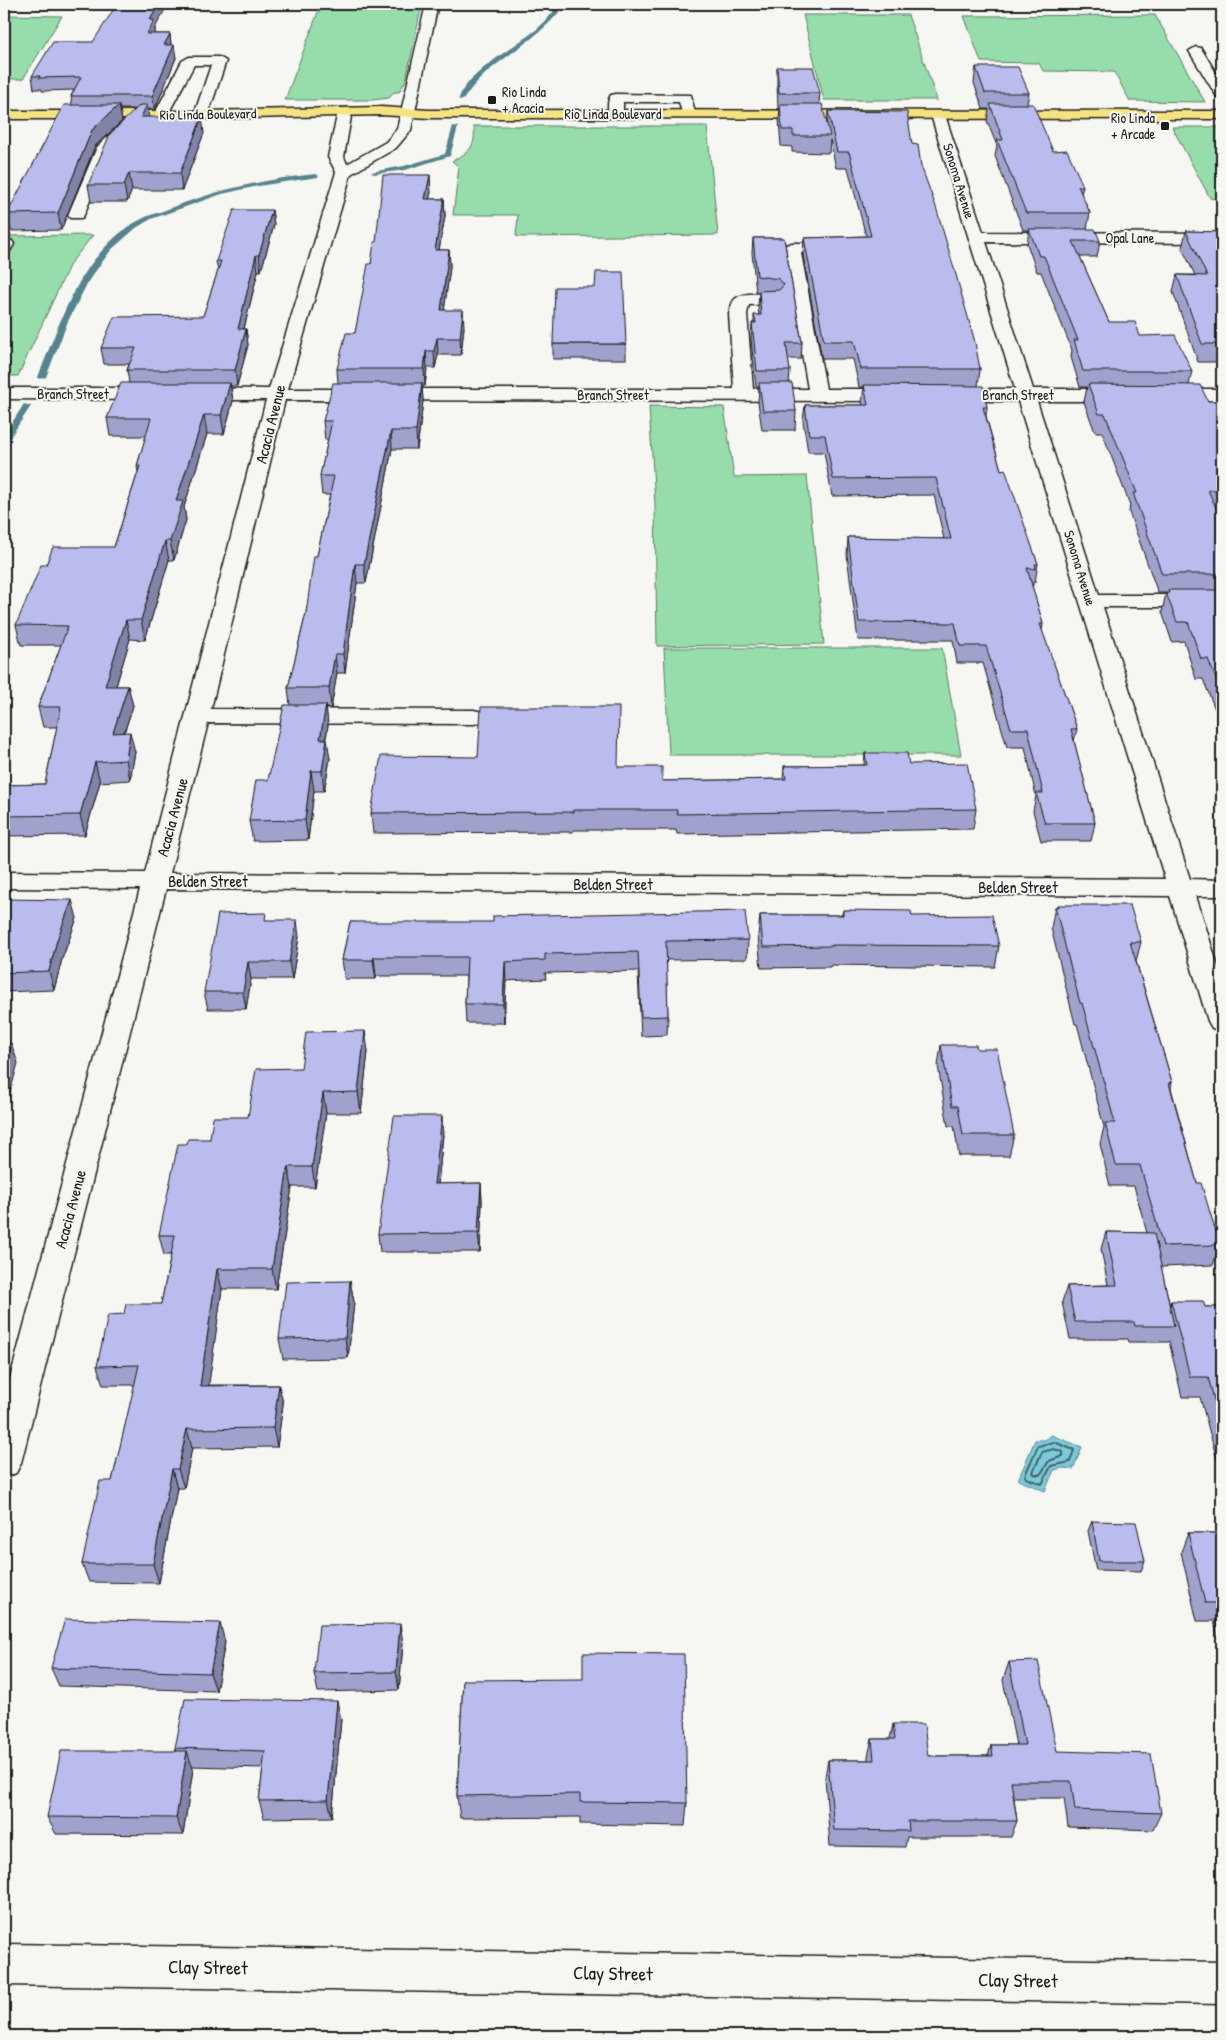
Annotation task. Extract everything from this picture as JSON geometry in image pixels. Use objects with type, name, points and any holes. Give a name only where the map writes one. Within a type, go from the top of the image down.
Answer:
[{"type":"main road","name":"Rio Linda Boulevard","points":[[4,115],[202,115],[345,111],[616,114],[1222,115]]},
{"type":"street","points":[[345,111],[336,157],[344,172],[391,145],[404,130],[432,4]]},
{"type":"street","points":[[1215,57],[1198,54],[1222,94]]},
{"type":"street","points":[[161,115],[189,61],[219,61],[202,115]]},
{"type":"street","points":[[76,215],[104,147],[139,115]]},
{"type":"street","name":"Sonoma Avenue","points":[[938,115],[1222,1021]]},
{"type":"street","name":"Acacia Avenue","points":[[4,1463],[198,716],[277,394],[344,172]]},
{"type":"street","name":"Opal Lane","points":[[977,238],[1214,238],[1222,240]]},
{"type":"street","points":[[818,395],[792,248],[839,248]]},
{"type":"street","points":[[744,395],[738,314],[741,303],[746,300],[772,300]]},
{"type":"street","name":"Branch Street","points":[[4,393],[1222,395]]},
{"type":"street","points":[[1090,601],[1222,601]]},
{"type":"street","points":[[198,716],[474,716]]},
{"type":"street","name":"Belden Street","points":[[4,880],[1222,888]]},
{"type":"street","name":"Clay Street","points":[[4,1964],[1222,1983]]},
{"type":"green space","points":[[321,4],[422,4],[406,80],[399,92],[394,92],[389,98],[372,100],[285,100]]},
{"type":"green space","points":[[4,15],[62,16],[23,79],[4,79]]},
{"type":"green space","points":[[803,15],[908,15],[937,100],[824,100]]},
{"type":"green space","points":[[1155,15],[1205,102],[1130,101],[1114,72],[1043,71],[1039,63],[981,62],[964,16]]},
{"type":"green space","points":[[474,126],[707,126],[718,235],[522,237],[516,236],[518,215],[453,215],[459,167],[452,161],[467,152],[473,144]]},
{"type":"green space","points":[[1172,127],[1222,127],[1222,200],[1210,198]]},
{"type":"green space","points":[[93,235],[70,264],[18,376],[4,376],[4,236]]},
{"type":"green space","points":[[649,406],[724,407],[734,477],[807,476],[824,644],[657,646],[655,504]]},
{"type":"green space","points":[[664,648],[942,648],[961,755],[669,755]]},
{"type":"water","points":[[1051,1435],[1082,1447],[1073,1469],[1063,1468],[1054,1470],[1045,1491],[1018,1480],[1035,1440],[1045,1440]]},
{"type":"building","points":[[117,4],[159,4],[150,20],[154,20],[147,34],[170,34],[164,45],[174,45],[152,96],[71,96],[81,77],[39,78],[40,76],[32,76],[53,42],[93,42]]},
{"type":"building","points":[[777,67],[813,67],[820,93],[779,93]]},
{"type":"building","points":[[976,67],[1018,67],[1029,93],[985,93]]},
{"type":"building","points":[[780,104],[822,104],[830,136],[793,136],[793,130],[782,130]]},
{"type":"building","points":[[990,104],[1033,104],[1053,151],[1067,150],[1083,186],[1078,186],[1090,213],[1026,213],[997,140],[1003,140]]},
{"type":"building","points":[[64,105],[119,105],[92,130],[58,213],[7,214]]},
{"type":"building","points":[[140,105],[147,105],[141,117],[202,117],[180,173],[129,173],[124,185],[88,185],[110,134]]},
{"type":"building","points":[[828,111],[907,112],[912,144],[918,145],[921,166],[936,207],[956,275],[975,342],[980,369],[861,369],[854,341],[824,341],[804,238],[871,236],[849,152],[837,152]]},
{"type":"building","points":[[383,175],[430,175],[425,199],[444,199],[435,250],[449,250],[441,310],[463,310],[460,338],[437,338],[434,351],[426,351],[424,369],[337,369],[346,333],[355,333],[368,264],[371,264],[374,242],[376,242]]},
{"type":"building","points":[[234,210],[272,210],[259,255],[256,255],[238,329],[246,329],[235,370],[127,370],[136,348],[101,348],[114,317],[203,316],[221,261],[216,261]]},
{"type":"building","points":[[1029,229],[1095,229],[1100,241],[1073,241],[1109,322],[1135,322],[1140,336],[1175,335],[1192,371],[1083,371],[1074,340],[1078,340],[1044,256],[1039,256]]},
{"type":"building","points":[[1186,231],[1222,232],[1222,344],[1202,344],[1177,275],[1207,276]]},
{"type":"building","points":[[753,238],[784,238],[802,343],[786,343],[790,371],[757,371],[752,323],[756,323],[754,315],[761,315],[759,291],[779,290],[784,285],[779,279],[757,276]]},
{"type":"building","points":[[596,272],[623,272],[626,344],[553,344],[555,287],[595,287]]},
{"type":"building","points":[[121,383],[230,383],[221,415],[204,415],[176,501],[183,501],[170,541],[165,541],[141,620],[126,620],[105,686],[128,686],[113,733],[130,732],[126,760],[95,762],[80,815],[4,816],[4,785],[45,784],[61,707],[38,707],[68,626],[16,625],[41,565],[46,565],[53,547],[114,547],[140,466],[137,466],[151,418],[107,418]]},
{"type":"building","points":[[333,383],[422,383],[416,431],[391,431],[364,564],[355,564],[343,654],[335,654],[329,688],[288,688],[306,613],[314,556],[317,556],[334,476],[320,476],[332,421],[323,421]]},
{"type":"building","points":[[759,383],[792,383],[796,411],[763,411]]},
{"type":"building","points":[[1088,384],[1200,385],[1208,401],[1222,401],[1222,490],[1208,490],[1221,519],[1219,519],[1222,528],[1222,574],[1162,574],[1133,493],[1137,493],[1105,414],[1099,414]]},
{"type":"building","points":[[864,385],[983,386],[987,407],[983,407],[1001,470],[1005,469],[1038,564],[1035,564],[1036,569],[1027,568],[1043,624],[1040,624],[1077,729],[1071,729],[1095,823],[1045,823],[1036,793],[1043,793],[1028,729],[1011,729],[986,646],[960,646],[955,623],[859,622],[848,537],[951,539],[936,478],[833,479],[825,435],[809,435],[805,405],[868,405]]},
{"type":"building","points":[[1168,590],[1222,590],[1222,694],[1208,659],[1201,659],[1188,622],[1177,622],[1166,593],[1169,593]]},
{"type":"building","points":[[284,705],[326,705],[320,739],[327,739],[322,771],[311,771],[305,820],[249,821],[256,780],[268,780]]},
{"type":"building","points":[[481,707],[619,707],[618,767],[662,767],[662,781],[786,779],[784,766],[867,765],[865,753],[907,753],[909,764],[967,763],[976,809],[677,814],[677,810],[371,813],[381,756],[478,757]]},
{"type":"building","points":[[4,899],[72,900],[57,940],[49,971],[4,973]]},
{"type":"building","points":[[1058,905],[1130,905],[1141,942],[1130,942],[1172,1082],[1169,1083],[1197,1183],[1201,1183],[1220,1245],[1163,1246],[1140,1165],[1116,1165],[1105,1123],[1115,1123],[1082,1003],[1080,1003],[1055,907],[1059,907]]},
{"type":"building","points":[[843,910],[911,911],[912,916],[992,915],[999,946],[832,945],[763,947],[760,915],[843,915]]},
{"type":"building","points":[[745,911],[748,940],[666,941],[668,1016],[641,1017],[638,952],[545,954],[545,960],[505,962],[503,1004],[465,1004],[467,957],[374,957],[373,960],[342,960],[350,922],[493,922],[493,916]]},
{"type":"building","points":[[266,913],[265,920],[297,920],[289,962],[248,962],[243,992],[204,992],[218,914]]},
{"type":"building","points":[[365,1031],[358,1092],[323,1093],[312,1167],[288,1167],[272,1269],[217,1269],[200,1386],[279,1385],[273,1428],[187,1429],[178,1469],[172,1469],[153,1564],[82,1564],[100,1481],[112,1481],[139,1365],[97,1366],[108,1315],[124,1314],[126,1304],[161,1304],[175,1235],[159,1235],[178,1144],[187,1144],[188,1139],[210,1139],[213,1117],[248,1117],[256,1069],[301,1068],[306,1032]]},
{"type":"building","points":[[4,1043],[11,1043],[4,1069]]},
{"type":"building","points":[[941,1045],[976,1045],[977,1049],[997,1049],[1014,1135],[963,1135],[958,1106],[952,1106]]},
{"type":"building","points":[[394,1116],[442,1116],[434,1184],[481,1183],[478,1233],[378,1234]]},
{"type":"building","points":[[1106,1232],[1154,1233],[1174,1326],[1135,1326],[1134,1322],[1075,1322],[1067,1286],[1117,1285]]},
{"type":"building","points":[[350,1281],[345,1338],[279,1339],[286,1282]]},
{"type":"building","points":[[1171,1301],[1203,1301],[1205,1307],[1222,1307],[1222,1429],[1208,1377],[1190,1377]]},
{"type":"building","points":[[1092,1521],[1136,1522],[1145,1561],[1099,1561]]},
{"type":"building","points":[[1188,1533],[1222,1533],[1222,1603],[1205,1603]]},
{"type":"building","points":[[65,1619],[220,1623],[210,1673],[51,1668]]},
{"type":"building","points":[[400,1624],[396,1672],[314,1673],[319,1625]]},
{"type":"building","points":[[583,1653],[684,1654],[687,1803],[580,1802],[580,1794],[457,1796],[463,1680],[583,1679]]},
{"type":"building","points":[[1038,1661],[1057,1751],[1151,1754],[1161,1813],[1075,1810],[1071,1781],[1011,1781],[1017,1821],[908,1821],[909,1831],[834,1830],[828,1760],[874,1760],[872,1739],[895,1739],[893,1724],[924,1724],[928,1756],[993,1756],[991,1745],[1025,1745],[1009,1662]]},
{"type":"building","points":[[185,1699],[337,1701],[328,1800],[259,1801],[265,1751],[175,1748]]},
{"type":"building","points":[[61,1751],[187,1751],[176,1818],[47,1817]]},
{"type":"waterway","points":[[461,99],[474,80],[484,71],[544,25],[556,12],[555,4]]},
{"type":"waterway","points":[[374,172],[405,168],[448,155],[455,127]]},
{"type":"waterway","points":[[42,377],[65,321],[85,280],[108,248],[134,226],[149,218],[201,198],[278,180],[316,176]]},
{"type":"waterway","points":[[4,440],[27,406]]},
{"type":"place","name":"Rio Linda + Acacia","points":[[492,100]]},
{"type":"place","name":"Rio Linda + Arcade","points":[[1165,126]]}]
